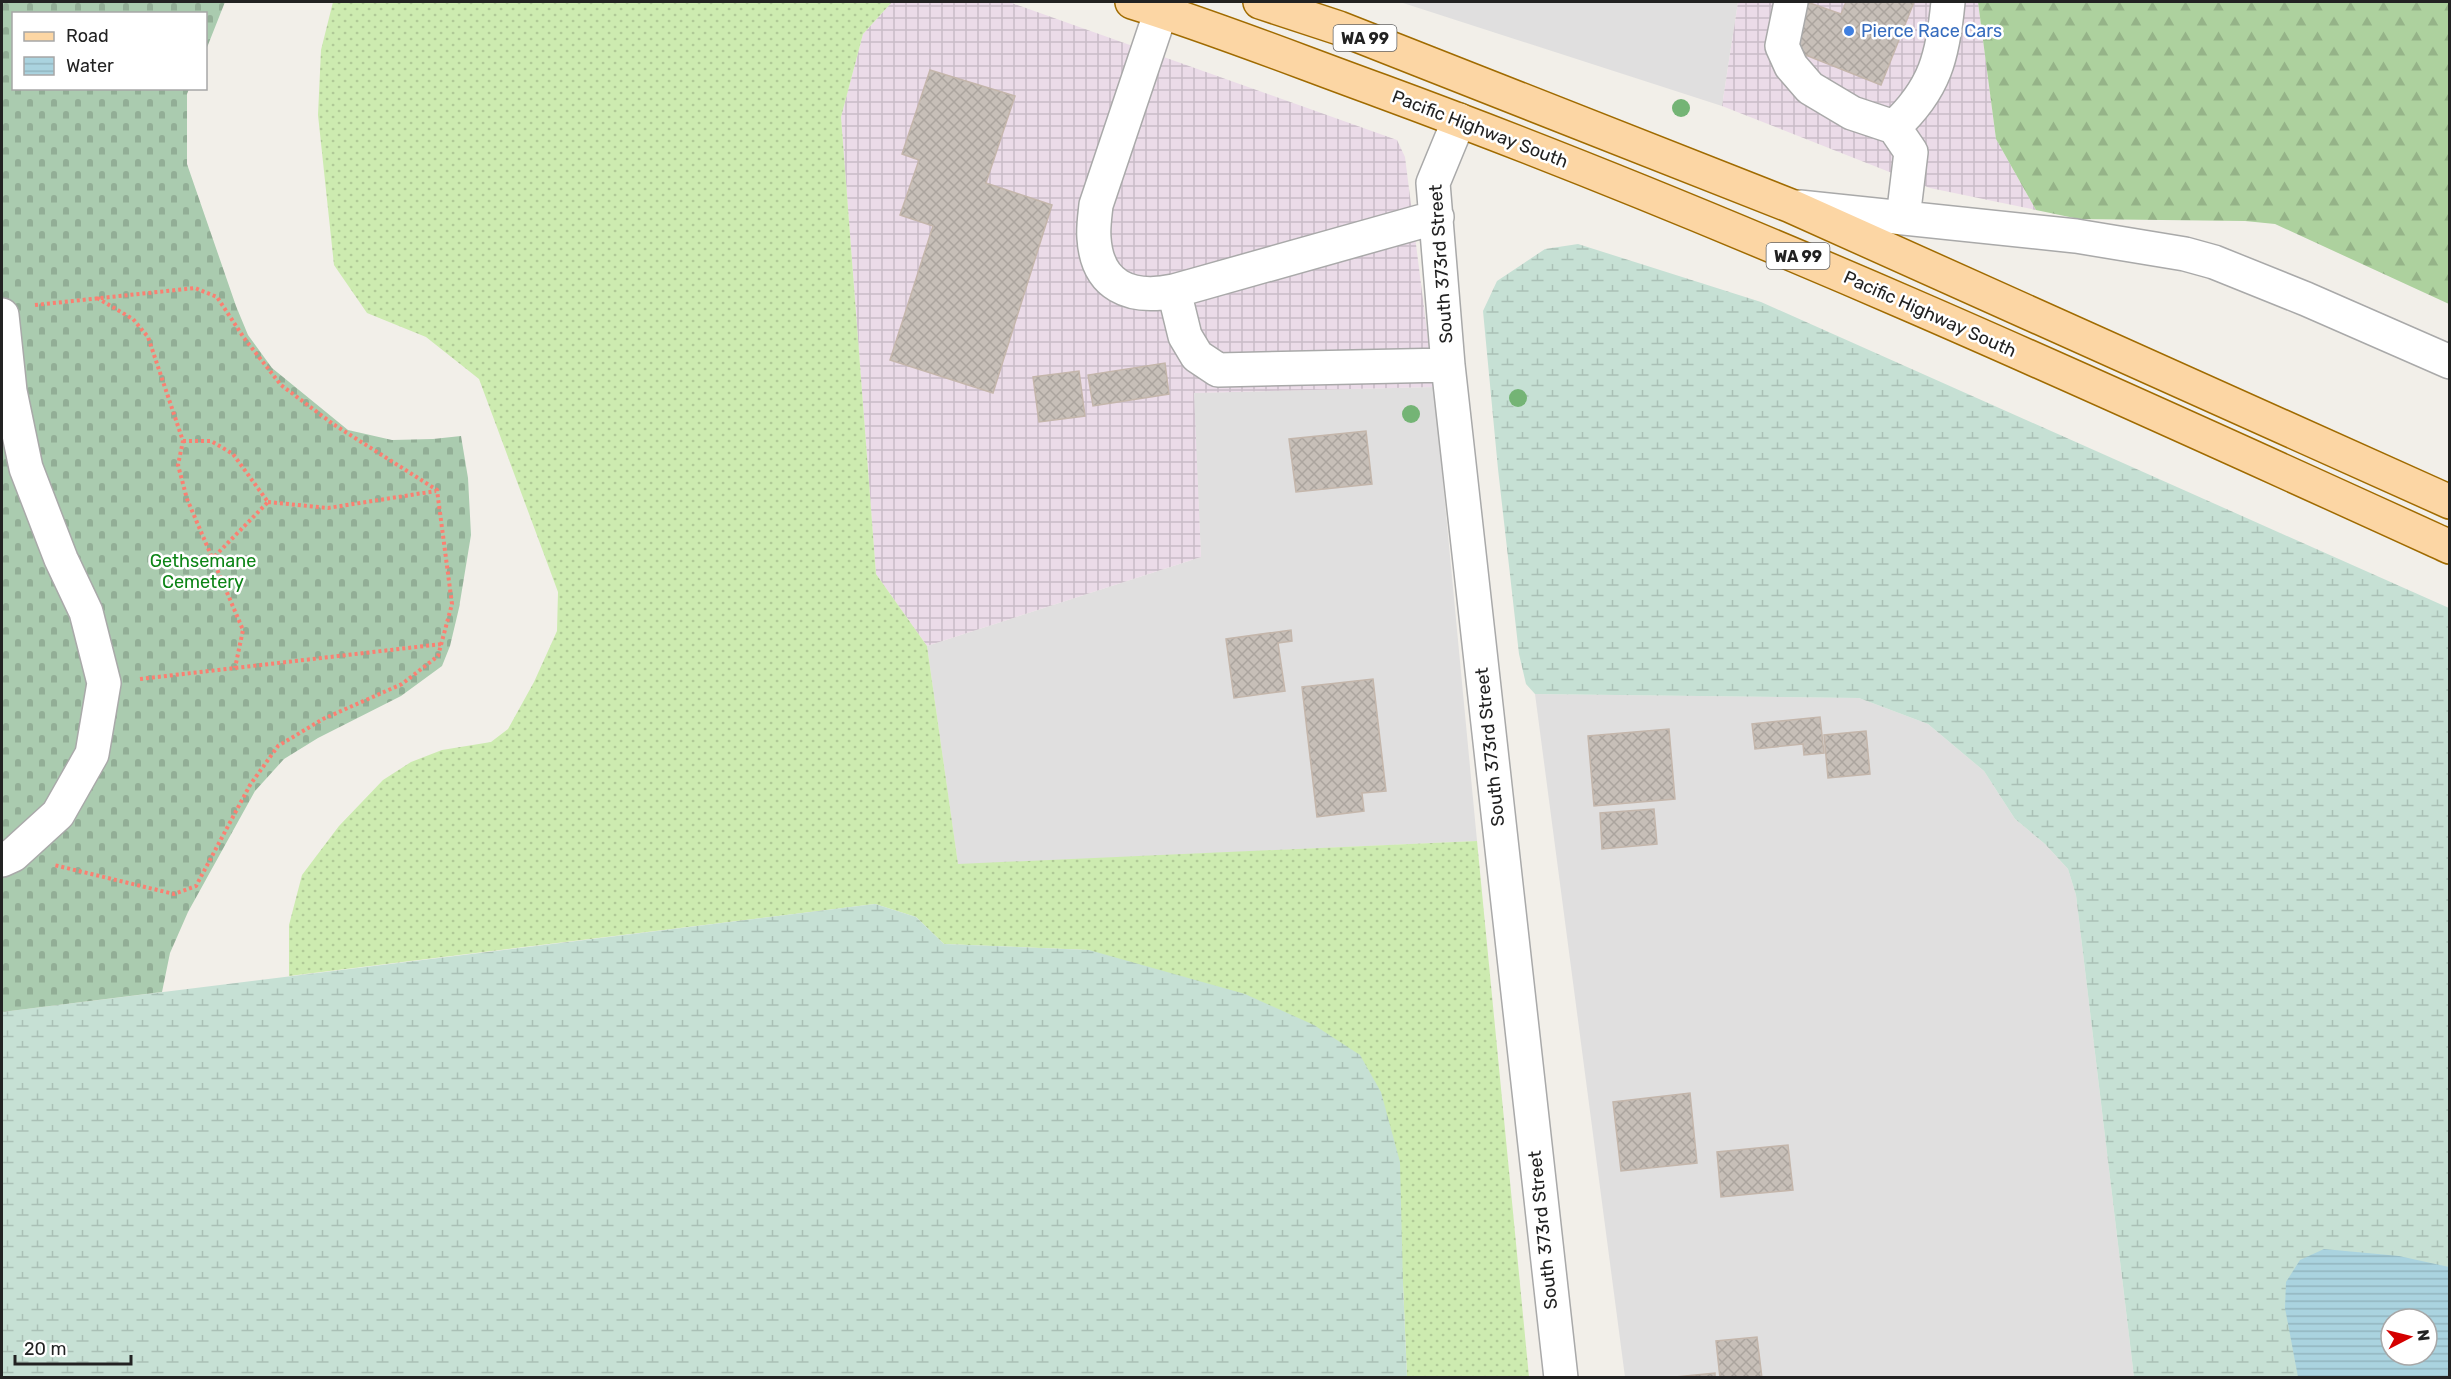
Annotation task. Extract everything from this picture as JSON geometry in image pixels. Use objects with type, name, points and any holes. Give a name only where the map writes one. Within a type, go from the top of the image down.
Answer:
[{"type":"main road","name":"WA 99","points":[[1260,2],[1350,32],[1791,206],[2450,502]]},
{"type":"main road","name":"Pacific Highway South","points":[[1146,6],[1459,120],[1747,234],[2133,403],[2450,547]]},
{"type":"street","points":[[1791,2],[1782,46],[1791,66],[1810,88],[1844,108],[1894,127],[1911,152],[1903,218]]},
{"type":"street","points":[[1894,127],[1913,110],[1927,90],[1939,60],[1948,2]]},
{"type":"street","points":[[1146,6],[1096,205],[1094,239],[1103,273],[1124,291],[1160,294],[1174,291],[1437,217]]},
{"type":"street","name":"South 373rd Street","points":[[1459,120],[1433,183],[1448,365],[1561,1377]]},
{"type":"street","points":[[1791,206],[2076,236],[2185,254],[2214,262],[2306,299],[2450,362]]},
{"type":"street","points":[[1174,291],[1185,336],[1197,356],[1218,370],[1448,365]]},
{"type":"street","points":[[7,858],[58,814],[92,754],[104,683],[86,612],[61,560],[26,468],[10,391],[13,310]]},
{"type":"path","points":[[13,310],[97,298],[195,288],[217,297],[244,338],[282,385],[333,424],[437,490]]},
{"type":"path","points":[[97,298],[133,319],[148,337],[183,441],[178,465],[187,499],[243,630],[235,668]]},
{"type":"path","points":[[183,441],[211,441],[233,454],[268,502],[328,508],[437,490]]},
{"type":"path","points":[[7,858],[174,894],[196,886],[250,785],[278,746],[322,719],[402,684],[438,656],[452,604],[437,490]]},
{"type":"path","points":[[212,559],[268,502]]},
{"type":"path","points":[[104,683],[442,644]]},
{"type":"shaded area","points":[[892,2],[1009,2],[1397,140],[1405,157],[1434,387],[1194,393],[1201,557],[927,646],[876,574],[841,117],[863,34]]},
{"type":"shaded area","points":[[1400,2],[1738,2],[1722,106]]},
{"type":"shaded area","points":[[1738,2],[1978,2],[1996,139],[2036,210],[1930,188],[1722,106]]},
{"type":"shaded area","points":[[1434,387],[1477,841],[958,865],[927,646],[1201,557],[1193,393]]},
{"type":"shaded area","points":[[1535,694],[1859,698],[1928,724],[1984,771],[2015,819],[2045,844],[2068,869],[2076,895],[2134,1377],[1625,1377]]},
{"type":"green space","name":"Gethsemane Cemetery","points":[[2,2],[225,2],[207,47],[207,12],[12,12],[12,90],[189,90],[187,164],[248,335],[272,368],[348,430],[392,440],[461,436],[468,478],[471,535],[459,608],[450,646],[442,666],[401,696],[318,738],[284,759],[255,791],[188,912],[170,953],[162,992],[2,1012]]},
{"type":"green space","points":[[333,2],[892,2],[863,34],[841,117],[876,574],[927,646],[958,864],[1477,841],[1529,1377],[1407,1377],[1403,1284],[1089,950],[944,944],[916,917],[875,904],[289,976],[289,925],[302,875],[339,826],[383,780],[411,762],[442,750],[491,742],[508,729],[534,682],[557,631],[558,592],[479,379],[426,337],[367,313],[334,265],[318,115],[321,50]]},
{"type":"green space","points":[[1978,2],[2449,2],[2449,304],[2275,224],[2245,221],[2079,219],[2036,210],[1996,139]]},
{"type":"green space","points":[[1578,244],[1761,302],[2449,608],[2449,1377],[2134,1377],[2076,895],[2068,869],[2045,844],[2015,819],[1984,771],[1928,724],[1859,698],[1535,694],[1526,684],[1519,654],[1483,311],[1497,281],[1545,249]]},
{"type":"green space","points":[[875,904],[916,917],[944,944],[1089,950],[1245,994],[1314,1025],[1360,1055],[1381,1092],[1400,1162],[1407,1377],[2,1377],[2,1012]]},
{"type":"water","points":[[2324,1249],[2399,1256],[2449,1267],[2449,1377],[2298,1377],[2285,1308],[2286,1282],[2300,1260]]},
{"type":"building","name":"Pierce Race Cars","points":[[1807,2],[1841,14],[1846,2],[1914,2],[1881,85],[1788,48]]},
{"type":"building","points":[[930,70],[1015,96],[986,183],[1052,205],[993,393],[890,360],[933,226],[900,215],[919,160],[902,154]]},
{"type":"building","points":[[1165,363],[1169,394],[1093,406],[1088,375]]},
{"type":"building","points":[[1079,371],[1085,416],[1039,422],[1033,377]]},
{"type":"building","points":[[1366,431],[1372,484],[1296,492],[1289,439]]},
{"type":"building","points":[[1291,630],[1292,641],[1278,643],[1285,691],[1234,698],[1226,639]]},
{"type":"building","points":[[1373,679],[1386,791],[1362,793],[1364,811],[1317,817],[1302,687]]},
{"type":"building","points":[[1820,717],[1824,753],[1804,755],[1803,744],[1755,749],[1752,724]]},
{"type":"building","points":[[1669,729],[1675,799],[1594,806],[1588,736]]},
{"type":"building","points":[[1866,731],[1870,774],[1828,778],[1824,735]]},
{"type":"building","points":[[1654,809],[1657,844],[1602,849],[1600,813]]},
{"type":"building","points":[[1690,1093],[1697,1163],[1621,1171],[1613,1102]]},
{"type":"building","points":[[1788,1145],[1793,1190],[1721,1197],[1717,1152]]},
{"type":"building","points":[[1757,1337],[1762,1378],[1720,1378],[1716,1341]]},
{"type":"building","points":[[1715,1373],[1715,1378],[1665,1378]]},
{"type":"place","name":"Pierce Race Cars","points":[[1849,31]]}]
